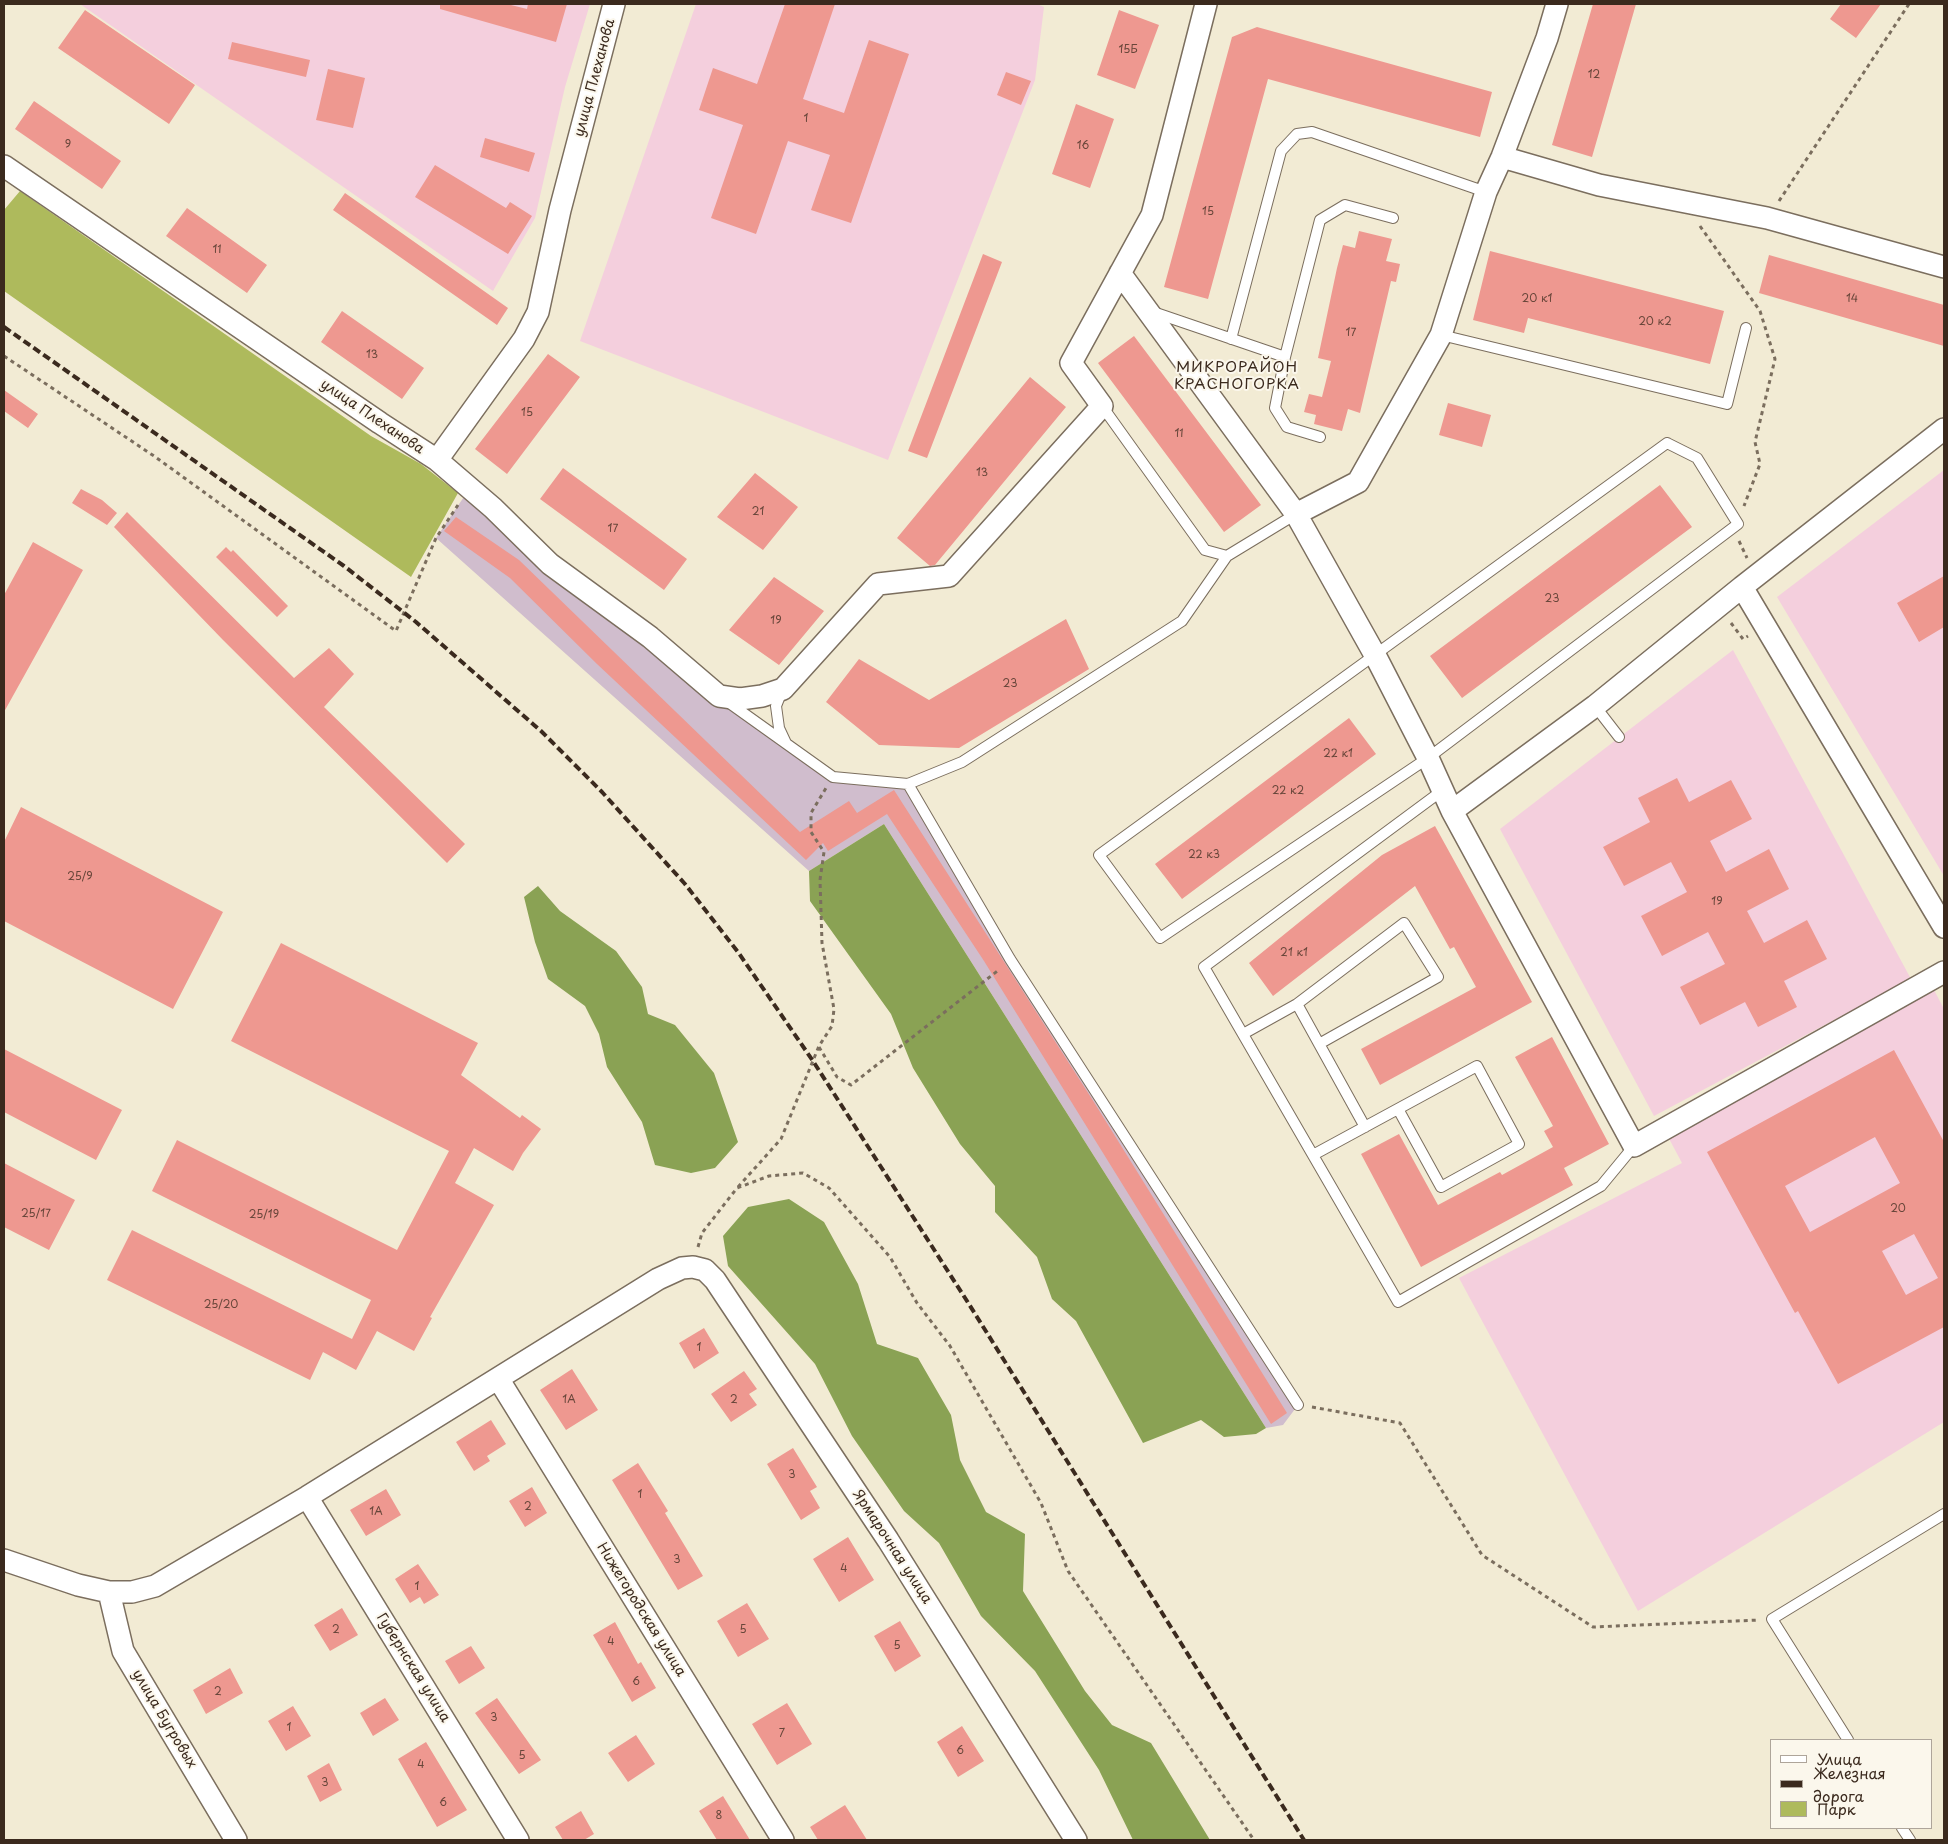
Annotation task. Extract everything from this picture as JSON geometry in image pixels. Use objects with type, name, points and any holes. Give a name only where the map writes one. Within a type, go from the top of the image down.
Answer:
[{"type":"street","name":"улица Плеханова","points":[[437,460],[524,339],[538,312],[560,210],[614,4]]},
{"type":"street","points":[[719,696],[740,699],[762,696],[783,690],[878,584],[949,576],[1102,406],[1071,363],[1152,214],[1206,4]]},
{"type":"street","points":[[1296,514],[1358,482],[1441,335],[1486,192],[1502,157],[1547,38],[1557,4]]},
{"type":"street","points":[[1502,157],[1599,185],[1767,218],[1944,267]]},
{"type":"street","name":"улица Плеханова","points":[[4,166],[372,418],[437,460],[470,488],[550,564],[650,637],[719,696]]},
{"type":"street","points":[[1120,273],[1296,514],[1375,655],[1428,758],[1452,810],[1634,1146],[1944,972]]},
{"type":"street","points":[[1452,810],[1595,706],[1742,587],[1944,429]]},
{"type":"street","points":[[1742,587],[1944,927]]},
{"type":"street","points":[[4,1560],[78,1585],[108,1592],[132,1592],[155,1586],[307,1497],[658,1279],[682,1268],[693,1267]]},
{"type":"street","name":"Ярмарочная улица","points":[[693,1267],[705,1270],[715,1280],[888,1540],[1076,1840]]},
{"type":"street","name":"Нижегородская улица","points":[[498,1380],[783,1840]]},
{"type":"street","name":"Губернская улица","points":[[307,1497],[518,1840]]},
{"type":"street","name":"улица Бугровых","points":[[108,1592],[123,1651],[236,1840]]},
{"type":"lane","points":[[1231,339],[1281,151],[1298,134],[1312,132],[1486,192]]},
{"type":"lane","points":[[1320,437],[1287,427],[1275,408],[1285,357],[1320,220],[1345,205],[1393,218]]},
{"type":"lane","points":[[1148,310],[1285,357]]},
{"type":"lane","points":[[1441,335],[1728,404],[1746,328]]},
{"type":"lane","points":[[1102,406],[1205,550],[1227,556]]},
{"type":"lane","points":[[1667,443],[1697,458],[1738,524],[1428,758],[1160,938],[1099,855],[1667,443]]},
{"type":"lane","points":[[719,696],[833,777],[908,784],[962,762],[1182,621],[1227,556],[1296,514]]},
{"type":"lane","points":[[783,690],[776,706],[779,728],[787,744]]},
{"type":"lane","points":[[1595,706],[1619,737]]},
{"type":"lane","points":[[908,784],[1010,959],[1298,1405]]},
{"type":"lane","points":[[1443,790],[1204,967],[1398,1302],[1601,1186],[1634,1146]]},
{"type":"lane","points":[[1243,1034],[1297,1004],[1404,923],[1438,978],[1319,1044]]},
{"type":"lane","points":[[1297,1004],[1365,1127]]},
{"type":"lane","points":[[1313,1156],[1365,1127],[1398,1109],[1477,1066],[1519,1144],[1441,1186],[1398,1109]]},
{"type":"lane","points":[[1847,1739],[1772,1619],[1944,1514]]},
{"type":"lane","points":[[1903,1829],[1910,1840]]},
{"type":"path","points":[[1767,218],[1908,4]]},
{"type":"path","points":[[4,356],[154,456],[396,631],[436,538],[470,488]]},
{"type":"path","points":[[693,1267],[702,1233],[737,1188],[781,1139],[818,1046],[832,1026],[834,1009],[822,943],[820,880],[824,852],[811,832],[811,813],[833,777]]},
{"type":"path","points":[[818,1046],[837,1077],[851,1086],[998,971],[1010,959]]},
{"type":"path","points":[[737,1188],[769,1176],[803,1173],[829,1188],[890,1256],[917,1303],[950,1346],[1041,1503],[1068,1570],[1254,1840]]},
{"type":"path","points":[[1298,1405],[1338,1410],[1400,1423],[1482,1555],[1592,1627],[1772,1619]]},
{"type":"shaded area","points":[[80,4],[590,4],[565,87],[535,218],[493,291]]},
{"type":"shaded area","points":[[696,4],[1037,4],[1044,7],[1035,80],[888,460],[580,341]]},
{"type":"shaded area","points":[[1944,470],[1944,876],[1777,597]]},
{"type":"shaded area","points":[[470,488],[550,564],[833,777],[908,784],[1010,959],[1298,1405],[1283,1425],[1266,1428],[884,824],[809,871],[436,538]]},
{"type":"shaded area","points":[[1733,650],[1911,979],[1654,1116],[1500,829]]},
{"type":"shaded area","points":[[1933,988],[1944,1009],[1944,1422],[1638,1611],[1459,1278],[1682,1163],[1666,1133]]},
{"type":"green space","points":[[20,191],[371,436],[421,464],[458,493],[411,577],[4,291],[4,210]]},
{"type":"green space","points":[[884,824],[1266,1428],[1256,1434],[1224,1437],[1201,1420],[1143,1443],[1076,1321],[1052,1299],[1037,1257],[995,1212],[995,1186],[960,1144],[913,1068],[891,1014],[810,901],[809,871]]},
{"type":"green space","points":[[538,886],[560,911],[616,951],[642,987],[648,1014],[675,1025],[714,1073],[738,1142],[715,1168],[691,1173],[655,1165],[642,1122],[607,1067],[599,1034],[585,1006],[548,979],[535,942],[524,897]]},
{"type":"green space","points":[[789,1199],[824,1222],[858,1284],[877,1344],[918,1358],[951,1415],[960,1460],[986,1512],[1025,1534],[1023,1591],[1085,1691],[1112,1725],[1151,1743],[1210,1840],[1133,1840],[1099,1770],[1035,1671],[981,1616],[939,1543],[904,1511],[852,1436],[815,1364],[728,1266],[723,1236],[748,1207]]},
{"type":"building","points":[[440,4],[507,4],[527,9],[528,4],[567,4],[556,42],[440,9]]},
{"type":"building","points":[[785,4],[835,4],[803,99],[844,113],[869,40],[909,54],[851,223],[811,210],[830,155],[788,141],[756,234],[711,218],[743,125],[699,110],[713,68],[757,84]]},
{"type":"building","points":[[1593,4],[1636,4],[1592,157],[1552,145]]},
{"type":"building","points":[[1841,4],[1881,4],[1856,38],[1830,19]]},
{"type":"building","points":[[85,10],[195,85],[169,124],[58,48]]},
{"type":"building","points":[[1119,10],[1159,25],[1135,89],[1097,75]]},
{"type":"building","points":[[1257,27],[1492,92],[1480,137],[1268,79],[1208,299],[1164,287],[1232,37]]},
{"type":"building","points":[[232,42],[310,60],[306,77],[228,59]]},
{"type":"building","points":[[328,69],[365,78],[353,128],[316,120]]},
{"type":"building","points":[[1006,72],[1031,81],[1021,105],[997,95]]},
{"type":"building","points":[[34,101],[121,161],[102,189],[15,129]]},
{"type":"building","points":[[1076,104],[1114,119],[1090,188],[1052,174]]},
{"type":"building","points":[[485,138],[535,153],[529,172],[480,157]]},
{"type":"building","points":[[435,165],[506,208],[510,202],[532,216],[508,254],[415,197]]},
{"type":"building","points":[[345,193],[508,308],[497,325],[333,210]]},
{"type":"building","points":[[187,208],[267,265],[247,293],[166,236]]},
{"type":"building","points":[[1359,231],[1392,239],[1386,261],[1400,264],[1396,282],[1391,281],[1360,413],[1348,409],[1342,431],[1314,424],[1316,415],[1304,412],[1309,394],[1322,397],[1331,361],[1318,358],[1337,268],[1343,245],[1355,248]]},
{"type":"building","points":[[1490,251],[1724,311],[1710,364],[1528,318],[1524,333],[1473,320]]},
{"type":"building","points":[[983,254],[1002,262],[927,458],[908,451]]},
{"type":"building","points":[[1769,255],[1944,305],[1944,346],[1759,293]]},
{"type":"building","points":[[342,311],[424,368],[402,399],[321,342]]},
{"type":"building","points":[[1134,336],[1261,505],[1224,532],[1098,363]]},
{"type":"building","points":[[548,354],[580,377],[507,474],[475,449]]},
{"type":"building","points":[[1030,377],[1066,407],[935,565],[930,566],[897,538]]},
{"type":"building","points":[[4,390],[38,414],[28,428],[4,411]]},
{"type":"building","points":[[1448,403],[1491,415],[1482,447],[1439,435]]},
{"type":"building","points":[[563,468],[687,559],[664,590],[540,499]]},
{"type":"building","points":[[755,473],[798,507],[763,550],[717,517]]},
{"type":"building","points":[[1660,485],[1692,527],[1462,698],[1430,656]]},
{"type":"building","points":[[81,489],[102,500],[117,513],[107,525],[72,503]]},
{"type":"building","points":[[127,512],[294,678],[329,648],[354,674],[324,707],[465,844],[447,863],[223,640],[114,527]]},
{"type":"building","points":[[456,517],[519,560],[800,832],[849,801],[857,813],[894,790],[1092,1099],[1287,1413],[1271,1424],[984,961],[887,814],[828,851],[823,843],[806,860],[597,664],[510,578],[444,531]]},
{"type":"building","points":[[33,542],[83,570],[4,712],[4,595]]},
{"type":"building","points":[[226,547],[231,552],[233,550],[288,606],[277,617],[216,557]]},
{"type":"building","points":[[1944,576],[1944,627],[1919,642],[1897,603]]},
{"type":"building","points":[[774,577],[824,611],[779,665],[729,630]]},
{"type":"building","points":[[1066,619],[1089,669],[959,748],[879,745],[826,702],[859,659],[929,700]]},
{"type":"building","points":[[1349,718],[1376,754],[1182,899],[1155,864]]},
{"type":"building","points":[[1677,778],[1689,802],[1731,780],[1752,819],[1710,841],[1726,872],[1769,849],[1789,889],[1747,911],[1764,943],[1807,920],[1827,959],[1784,981],[1797,1007],[1758,1027],[1745,1002],[1700,1025],[1680,987],[1725,964],[1708,932],[1662,956],[1641,916],[1687,892],[1671,862],[1624,886],[1603,847],[1650,822],[1638,798]]},
{"type":"building","points":[[21,807],[223,912],[173,1009],[4,921],[4,842]]},
{"type":"building","points":[[1435,826],[1532,1002],[1380,1085],[1361,1049],[1476,987],[1454,947],[1450,949],[1415,886],[1273,996],[1249,963],[1382,855]]},
{"type":"building","points":[[281,943],[478,1043],[461,1075],[520,1118],[522,1115],[541,1129],[523,1153],[513,1171],[474,1148],[455,1183],[494,1205],[430,1317],[432,1318],[414,1351],[377,1331],[356,1370],[323,1352],[310,1380],[107,1280],[132,1230],[352,1339],[371,1300],[152,1191],[177,1140],[397,1250],[449,1151],[231,1041]]},
{"type":"building","points":[[1552,1037],[1609,1144],[1564,1168],[1573,1185],[1421,1267],[1361,1154],[1399,1134],[1438,1205],[1500,1172],[1502,1175],[1553,1147],[1544,1131],[1553,1126],[1515,1057]]},
{"type":"building","points":[[4,1049],[122,1110],[96,1160],[4,1112]]},
{"type":"building","points":[[1894,1050],[1944,1142],[1944,1327],[1838,1384],[1798,1311],[1795,1313],[1707,1152]],"holes":[[[1875,1137],[1900,1183],[1810,1232],[1785,1186]],[[1914,1234],[1938,1278],[1906,1295],[1882,1251]]]},
{"type":"building","points":[[4,1163],[75,1200],[49,1250],[4,1227]]},
{"type":"building","points":[[704,1328],[719,1353],[694,1369],[679,1343]]},
{"type":"building","points":[[572,1369],[598,1410],[566,1430],[540,1390]]},
{"type":"building","points":[[744,1371],[757,1389],[749,1394],[757,1405],[731,1422],[711,1394]]},
{"type":"building","points":[[491,1420],[506,1444],[487,1456],[490,1461],[474,1471],[456,1442]]},
{"type":"building","points":[[793,1448],[817,1487],[810,1491],[820,1508],[801,1520],[767,1464]]},
{"type":"building","points":[[638,1463],[668,1511],[665,1513],[703,1576],[678,1590],[612,1480]]},
{"type":"building","points":[[532,1487],[547,1513],[525,1527],[509,1501]]},
{"type":"building","points":[[386,1489],[401,1515],[366,1536],[350,1510]]},
{"type":"building","points":[[848,1537],[874,1580],[839,1602],[813,1559]]},
{"type":"building","points":[[418,1564],[439,1595],[424,1604],[420,1597],[410,1603],[395,1579]]},
{"type":"building","points":[[747,1603],[769,1639],[738,1657],[717,1621]]},
{"type":"building","points":[[342,1608],[358,1635],[330,1651],[314,1625]]},
{"type":"building","points":[[900,1621],[921,1656],[895,1672],[874,1636]]},
{"type":"building","points":[[615,1622],[638,1664],[641,1662],[656,1688],[632,1702],[593,1635]]},
{"type":"building","points":[[471,1646],[485,1668],[459,1684],[445,1661]]},
{"type":"building","points":[[230,1668],[243,1693],[206,1714],[193,1690]]},
{"type":"building","points":[[385,1698],[399,1720],[373,1736],[360,1713]]},
{"type":"building","points":[[497,1698],[541,1760],[519,1774],[475,1713]]},
{"type":"building","points":[[787,1703],[812,1744],[777,1765],[752,1724]]},
{"type":"building","points":[[293,1706],[311,1736],[286,1751],[268,1721]]},
{"type":"building","points":[[962,1726],[984,1761],[958,1777],[937,1742]]},
{"type":"building","points":[[636,1735],[655,1764],[628,1782],[608,1753]]},
{"type":"building","points":[[426,1742],[467,1810],[437,1827],[398,1759]]},
{"type":"building","points":[[329,1763],[342,1790],[320,1802],[307,1776]]},
{"type":"building","points":[[723,1796],[750,1840],[717,1840],[699,1811]]},
{"type":"building","points":[[845,1805],[867,1840],[818,1840],[810,1827]]},
{"type":"building","points":[[581,1811],[594,1834],[584,1840],[563,1840],[555,1827]]},
{"type":"railway","points":[[4,327],[344,566],[416,622],[541,731],[602,792],[685,884],[738,952],[813,1061],[967,1301],[1304,1840]]},
{"type":"district","name":"МИКРОРАЙОН КРАСНОГОРКА","points":[[1237,376]]}]
